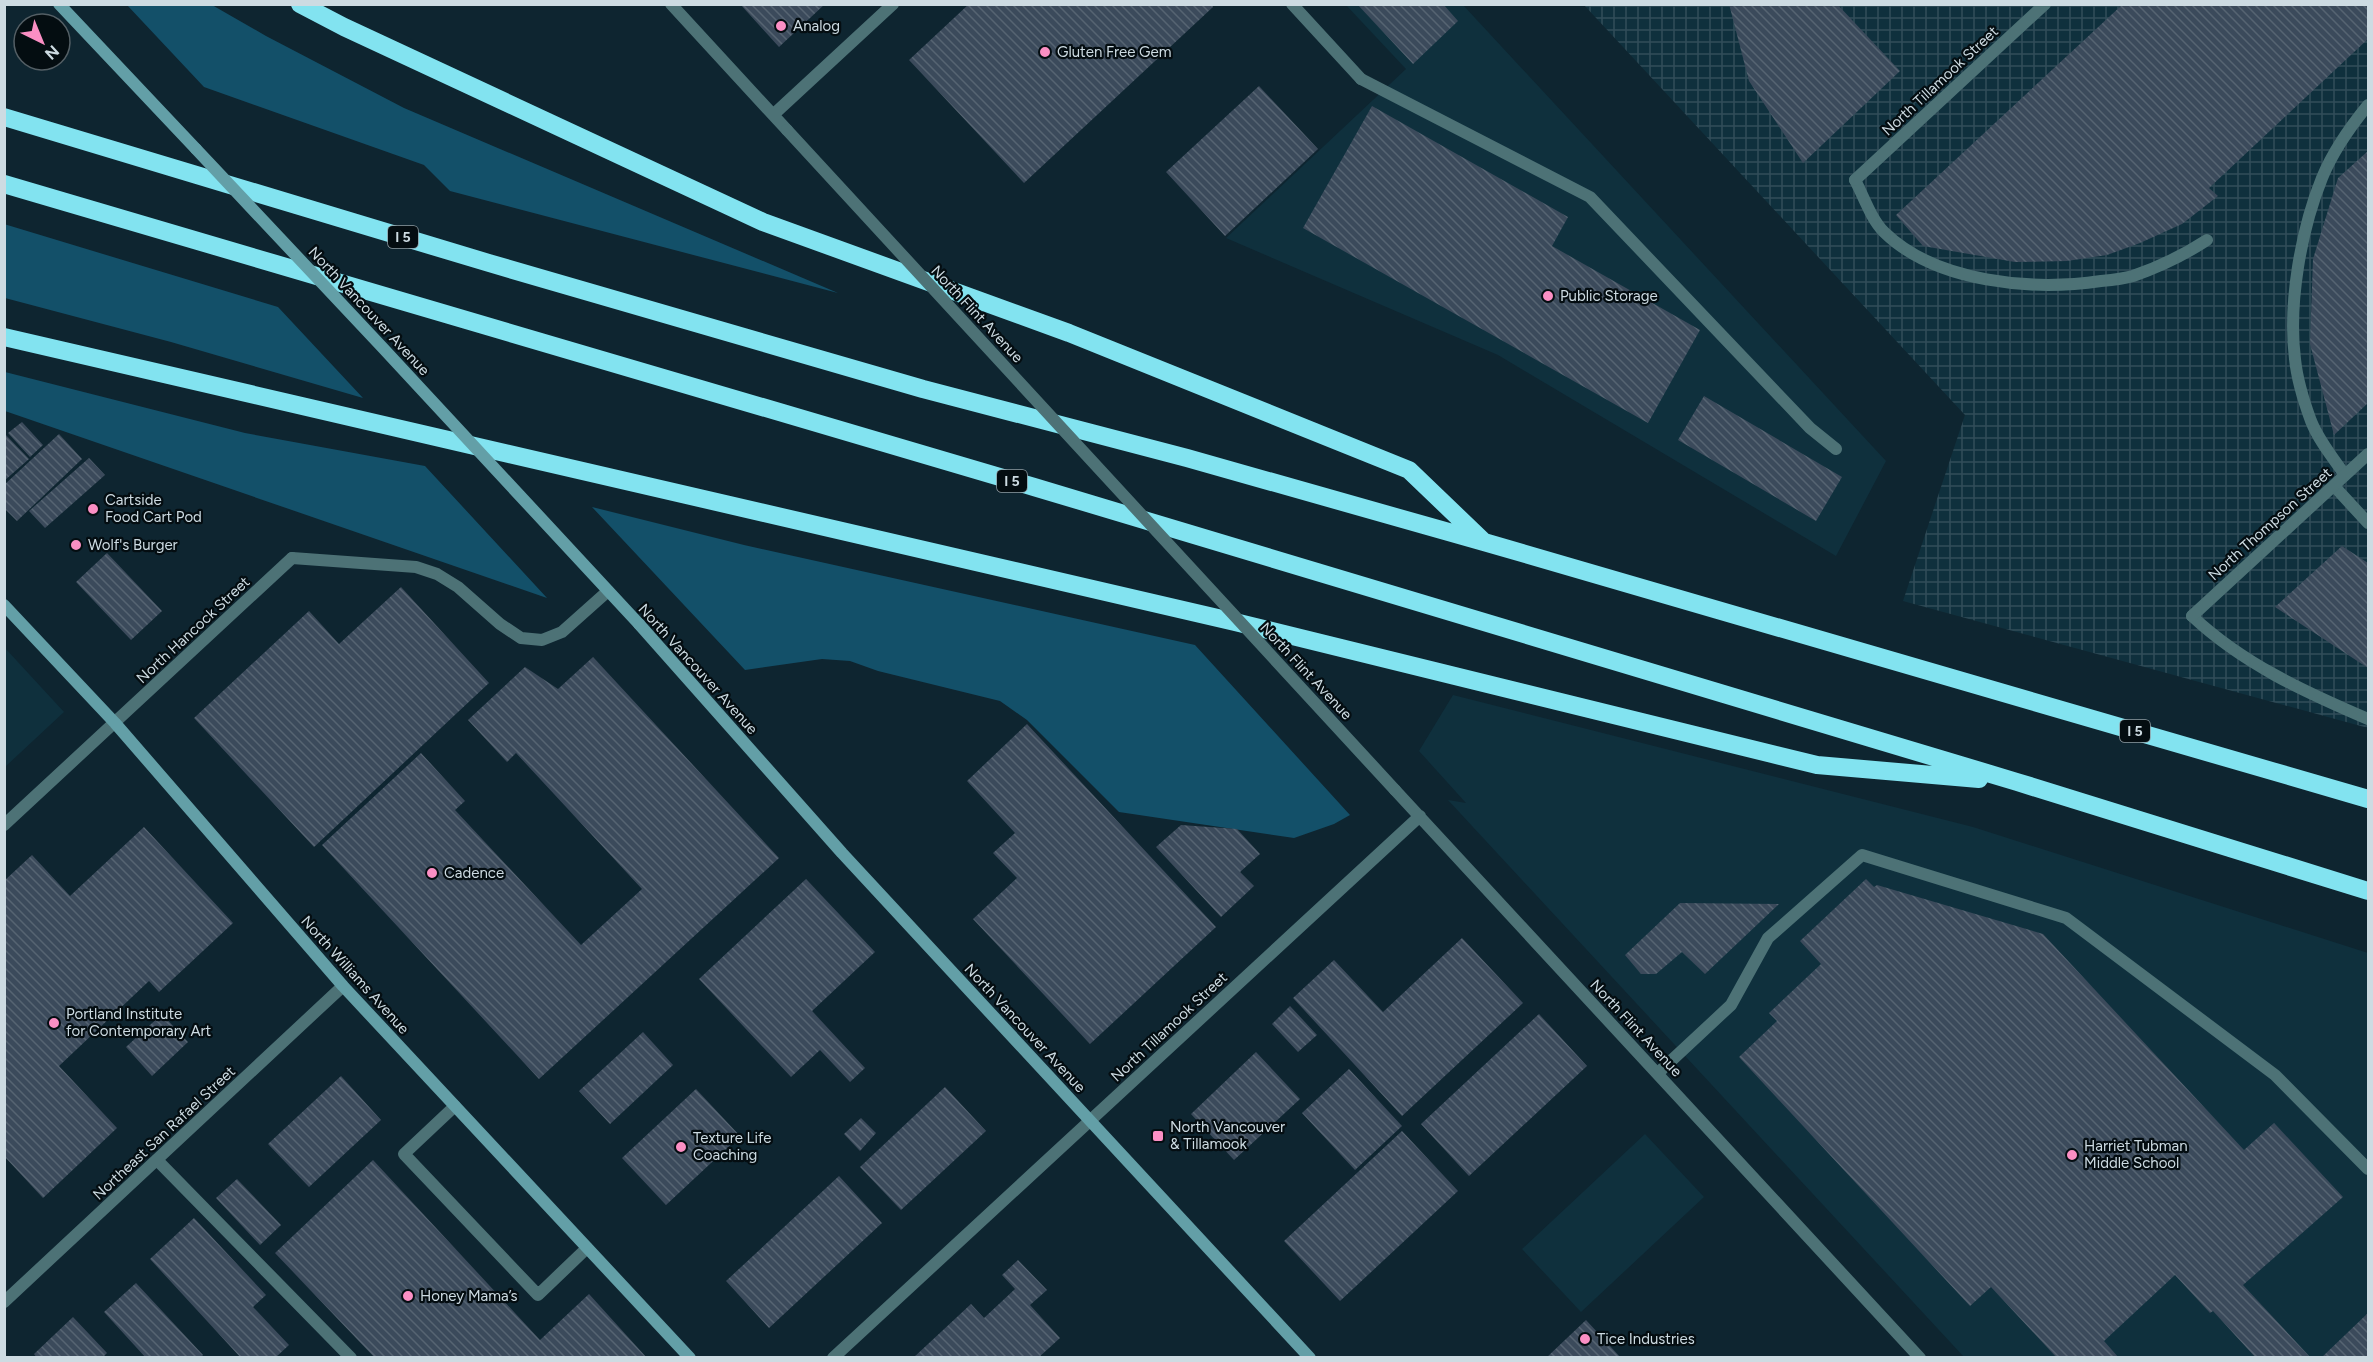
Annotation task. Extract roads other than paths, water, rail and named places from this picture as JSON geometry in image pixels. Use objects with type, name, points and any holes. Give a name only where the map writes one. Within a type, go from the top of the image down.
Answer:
[{"type":"highway","points":[[300,4],[418,62],[763,222],[1069,333],[1409,470],[1484,542]]},
{"type":"highway","name":"I 5","points":[[4,117],[500,266],[923,389],[1187,458],[1484,542],[2368,799]]},
{"type":"highway","name":"I 5","points":[[4,184],[1011,480],[2017,782],[2368,891]]},
{"type":"highway","points":[[4,337],[1235,622],[1817,765],[2017,782]]},
{"type":"main road","name":"North Vancouver Avenue","points":[[62,7],[382,346],[639,624],[842,853],[1310,1358]]},
{"type":"main road","name":"North Williams Avenue","points":[[4,605],[115,723],[343,986],[690,1358]]},
{"type":"street","name":"North Flint Avenue","points":[[671,4],[1920,1358]]},
{"type":"street","points":[[773,115],[893,4]]},
{"type":"street","points":[[1292,4],[1360,79],[1590,197],[1810,428],[1836,450]]},
{"type":"street","name":"North Tillamook Street","points":[[2045,4],[1855,180],[1882,230],[1901,246],[1942,267],[1981,278],[2039,286],[2076,286],[2131,276],[2175,259],[2207,240]]},
{"type":"street","points":[[2345,475],[2323,445],[2312,423],[2295,360],[2293,322],[2298,273],[2307,224],[2322,177],[2349,128],[2368,105]]},
{"type":"street","name":"North Thompson Street","points":[[2368,454],[2192,616],[2230,648],[2259,667],[2284,681],[2368,719]]},
{"type":"street","points":[[2334,486],[2368,523]]},
{"type":"street","name":"North Hancock Street","points":[[4,825],[292,558],[416,567],[437,574],[458,586],[500,624],[521,638],[542,640],[562,632],[608,591]]},
{"type":"street","name":"North Tillamook Street","points":[[833,1358],[1420,816]]},
{"type":"street","points":[[1658,1073],[1731,1005],[1768,938],[1862,855],[2066,918],[2275,1076],[2368,1169]]},
{"type":"street","name":"Northeast San Rafael Street","points":[[4,1302],[343,986]]},
{"type":"street","points":[[455,1106],[404,1154],[538,1295],[587,1248]]},
{"type":"street","points":[[157,1160],[351,1358]]},
{"type":"place","name":"Analog","points":[[781,26]]},
{"type":"place","name":"Gluten Free Gem","points":[[1045,52]]},
{"type":"place","name":"Public Storage","points":[[1548,296]]},
{"type":"place","name":"Cartside Food Cart Pod","points":[[93,509]]},
{"type":"place","name":"Wolf's Burger","points":[[76,545]]},
{"type":"place","name":"Cadence","points":[[432,873]]},
{"type":"place","name":"Portland Institute for Contemporary Art","points":[[54,1023]]},
{"type":"place","name":"North Vancouver & Tillamook","points":[[1158,1136]]},
{"type":"place","name":"Texture Life Coaching","points":[[681,1147]]},
{"type":"place","name":"Harriet Tubman Middle School","points":[[2072,1155]]},
{"type":"place","name":"Honey Mama’s","points":[[408,1296]]},
{"type":"place","name":"Tice Industries","points":[[1585,1339]]}]
